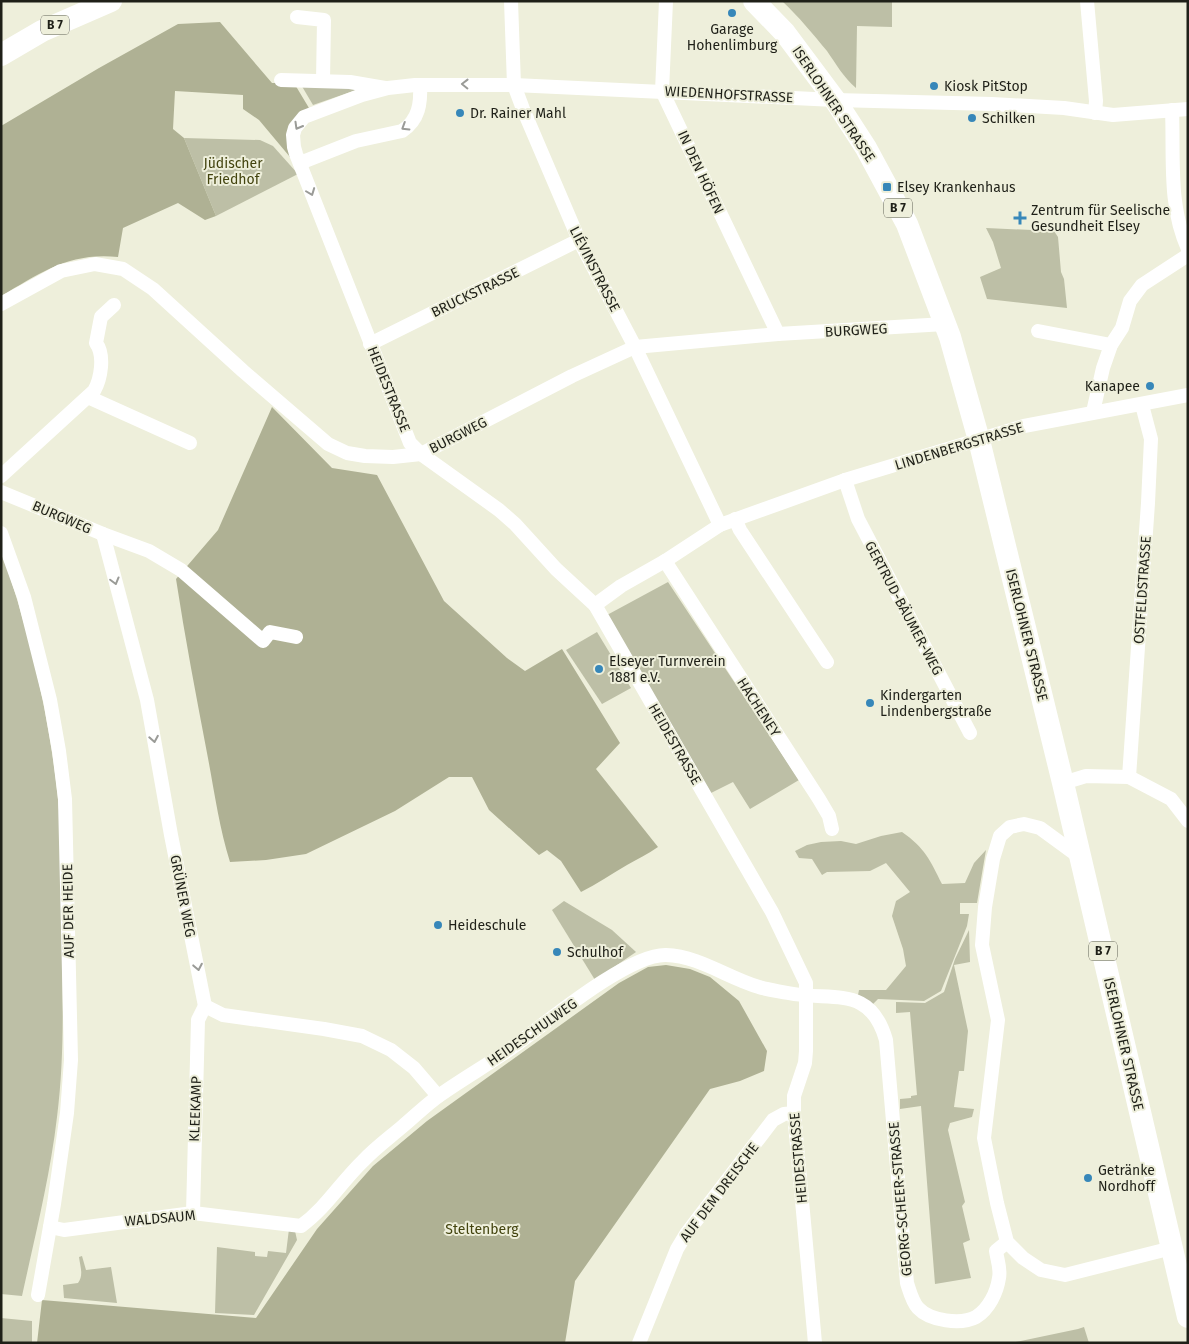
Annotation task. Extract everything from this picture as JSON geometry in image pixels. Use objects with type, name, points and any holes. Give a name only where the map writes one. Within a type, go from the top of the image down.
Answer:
[{"type":"main road","name":"B 7","points":[[1,55],[42,31],[111,1]]},
{"type":"main road","name":"ISERLOHNER STRASSE","points":[[754,1],[785,33],[835,100],[866,148],[907,224],[945,324],[979,440],[1064,783],[1188,1317]]},
{"type":"street","name":"LIÉVINSTRASSE","points":[[511,1],[514,85],[579,240],[635,347],[720,525]]},
{"type":"street","name":"IN DEN HÖFEN","points":[[666,1],[662,91],[778,334]]},
{"type":"street","points":[[1086,1],[1096,102],[1095,112]]},
{"type":"street","points":[[297,17],[324,20],[323,81]]},
{"type":"street","name":"WIEDENHOFSTRASSE","points":[[281,80],[350,82],[388,88]]},
{"type":"street","name":"WIEDENHOFSTRASSE","points":[[294,147],[293,135],[304,117],[341,102],[388,88],[420,85],[514,85],[835,100],[992,104],[1064,108],[1113,115],[1188,109]]},
{"type":"street","points":[[300,163],[348,144],[402,131],[409,127],[415,119],[419,108],[420,85]]},
{"type":"street","points":[[1172,110],[1175,211],[1180,232],[1188,249]]},
{"type":"street","name":"HEIDESTRASSE","points":[[294,147],[410,443],[421,454],[516,524],[556,568],[594,605],[772,912],[806,983],[806,1051],[794,1096],[794,1113],[815,1343]]},
{"type":"street","name":"BRUCKSTRASSE","points":[[370,344],[579,240]]},
{"type":"street","points":[[1093,412],[1103,368],[1111,345],[1122,328],[1130,301],[1142,285],[1188,255]]},
{"type":"street","name":"BURGWEG","points":[[1,304],[61,271],[95,264],[123,269],[153,289],[328,444],[346,453],[365,456],[421,454],[572,376],[635,347],[778,334],[945,324]]},
{"type":"street","points":[[1,476],[88,397],[98,385],[101,358],[96,343],[101,317],[114,305]]},
{"type":"street","points":[[1038,331],[1111,345]]},
{"type":"street","name":"LINDENBERGSTRASSE","points":[[594,605],[621,586],[665,561],[720,525],[845,480],[1024,426],[1188,395]]},
{"type":"street","points":[[88,397],[190,443]]},
{"type":"street","name":"OSTFELDSTRASSE","points":[[1129,777],[1144,572],[1151,439],[1142,405]]},
{"type":"street","name":"GERTRUD-BÄUMER-WEG","points":[[845,480],[858,519],[970,733]]},
{"type":"street","name":"BURGWEG","points":[[1,492],[149,551],[181,570],[263,641],[270,632],[296,637]]},
{"type":"street","points":[[735,520],[827,662]]},
{"type":"street","name":"AUF DER HEIDE","points":[[1,534],[24,597],[47,691],[59,751],[65,799],[71,1060],[67,1114],[38,1295]]},
{"type":"street","name":"GRÜNER WEG","points":[[103,534],[147,700],[171,835],[205,1006]]},
{"type":"street","name":"HACHENEY","points":[[665,561],[830,816],[832,829]]},
{"type":"street","points":[[1064,783],[1086,776],[1129,777],[1171,799],[1188,821]]},
{"type":"street","points":[[1080,858],[1040,828],[1024,824],[1010,827],[1000,836],[993,859],[985,907],[982,945],[998,1020],[984,1138],[1006,1242],[1023,1258],[1041,1270],[1065,1275],[1172,1248]]},
{"type":"street","name":"HEIDESCHULWEG","points":[[301,1226],[322,1209],[363,1160],[438,1096],[510,1048],[614,974],[644,959],[656,956],[680,957],[758,987],[806,996]]},
{"type":"street","name":"GEORG-SCHEER-STRASSE","points":[[806,996],[847,997],[861,1002],[874,1014],[883,1030],[886,1040],[907,1283],[912,1300],[918,1308],[936,1319],[956,1320],[976,1317],[987,1308],[995,1294],[1000,1276],[996,1251],[1006,1242]]},
{"type":"street","points":[[205,1006],[223,1014],[362,1036],[391,1050],[414,1068],[438,1096]]},
{"type":"street","name":"KLEEKAMP","points":[[193,1213],[198,1020],[205,1006]]},
{"type":"street","name":"AUF DEM DREISCHE","points":[[639,1343],[677,1249],[686,1234],[773,1120],[784,1114],[794,1113]]},
{"type":"street","name":"WALDSAUM","points":[[50,1227],[64,1230],[193,1213],[301,1226]]},
{"type":"green space","points":[[782,1],[892,1],[892,27],[857,26],[856,88],[811,32]]},
{"type":"green space","points":[[220,22],[272,83],[294,83],[309,108],[297,116],[300,169],[259,120],[243,109],[243,95],[175,91],[173,129],[184,138],[216,216],[205,220],[178,203],[123,228],[118,257],[101,256],[70,261],[43,272],[1,296],[1,126],[178,24]]},
{"type":"green space","points":[[300,83],[362,88],[313,105]]},
{"type":"green space","name":"Jüdischer Friedhof","points":[[184,138],[260,140],[273,146],[298,174],[216,216]]},
{"type":"green space","points":[[986,228],[1054,231],[1058,237],[1067,308],[987,299],[980,277],[1001,268],[993,242]]},
{"type":"green space","points":[[272,407],[332,468],[377,475],[444,601],[507,658],[525,671],[562,649],[620,743],[596,769],[658,847],[581,892],[561,861],[547,850],[539,855],[489,810],[472,777],[449,777],[395,811],[306,854],[266,860],[230,862],[217,808],[176,579],[218,530]]},
{"type":"green space","points":[[1,550],[23,620],[41,691],[54,763],[62,851],[63,1015],[59,1097],[46,1184],[22,1296],[1,1294]]},
{"type":"green space","points":[[668,582],[799,780],[750,809],[733,782],[709,794],[607,615]]},
{"type":"green space","name":"Elseyer Turnverein 1881 e.V.","points":[[597,632],[631,688],[602,704],[566,650]]},
{"type":"green space","points":[[902,832],[926,855],[942,884],[965,883],[974,863],[986,850],[977,903],[960,903],[960,914],[969,914],[967,926],[941,991],[924,1001],[878,999],[872,1005],[858,995],[859,990],[886,990],[906,966],[903,949],[892,916],[896,901],[910,892],[886,863],[870,871],[827,872],[822,875],[812,859],[799,858],[795,851],[807,845],[821,842],[841,841],[856,844]]},
{"type":"green space","points":[[564,901],[612,930],[636,952],[595,980],[552,910]]},
{"type":"green space","points":[[969,930],[970,962],[954,965],[968,1031],[964,1071],[959,1071],[954,1107],[974,1109],[972,1117],[950,1123],[948,1130],[965,1202],[962,1206],[970,1240],[963,1243],[971,1278],[935,1284],[921,1106],[900,1109],[900,1099],[911,1098],[911,1096],[917,1095],[910,1012],[896,1013],[896,1002],[925,1003],[944,992],[955,959]]},
{"type":"green space","name":"Steltenberg","points":[[666,965],[690,969],[710,977],[739,1001],[767,1051],[764,1071],[740,1081],[710,1089],[575,1281],[565,1343],[37,1343],[42,1300],[256,1318],[317,1229],[373,1166],[427,1121],[619,983],[648,967]]},
{"type":"green space","points":[[289,1229],[295,1231],[297,1240],[254,1315],[215,1313],[217,1247],[255,1252],[255,1256],[267,1257],[268,1251],[286,1253]]},
{"type":"green space","points":[[82,1256],[86,1270],[111,1267],[117,1303],[64,1298],[63,1285],[78,1283],[80,1280],[79,1257]]},
{"type":"green space","points":[[1,1318],[32,1321],[32,1343],[1,1343]]},
{"type":"green space","points":[[1084,1327],[1089,1343],[1011,1343],[1078,1329]]},
{"type":"place","name":"Garage Hohenlimburg","points":[[732,13]]},
{"type":"place","name":"Kiosk PitStop","points":[[934,86]]},
{"type":"place","name":"Dr. Rainer Mahl","points":[[460,113]]},
{"type":"place","name":"Schilken","points":[[972,118]]},
{"type":"place","name":"Elsey Krankenhaus","points":[[887,187]]},
{"type":"place","name":"Zentrum für Seelische Gesundheit Elsey","points":[[1020,218]]},
{"type":"place","name":"Kanapee","points":[[1150,386]]},
{"type":"place","name":"Elseyer Turnverein 1881 e.V.","points":[[599,669]]},
{"type":"place","name":"Kindergarten Lindenbergstraße","points":[[870,703]]},
{"type":"place","name":"Heideschule","points":[[438,925]]},
{"type":"place","name":"Schulhof","points":[[557,952]]},
{"type":"place","name":"Getränke Nordhoff","points":[[1088,1178]]}]
